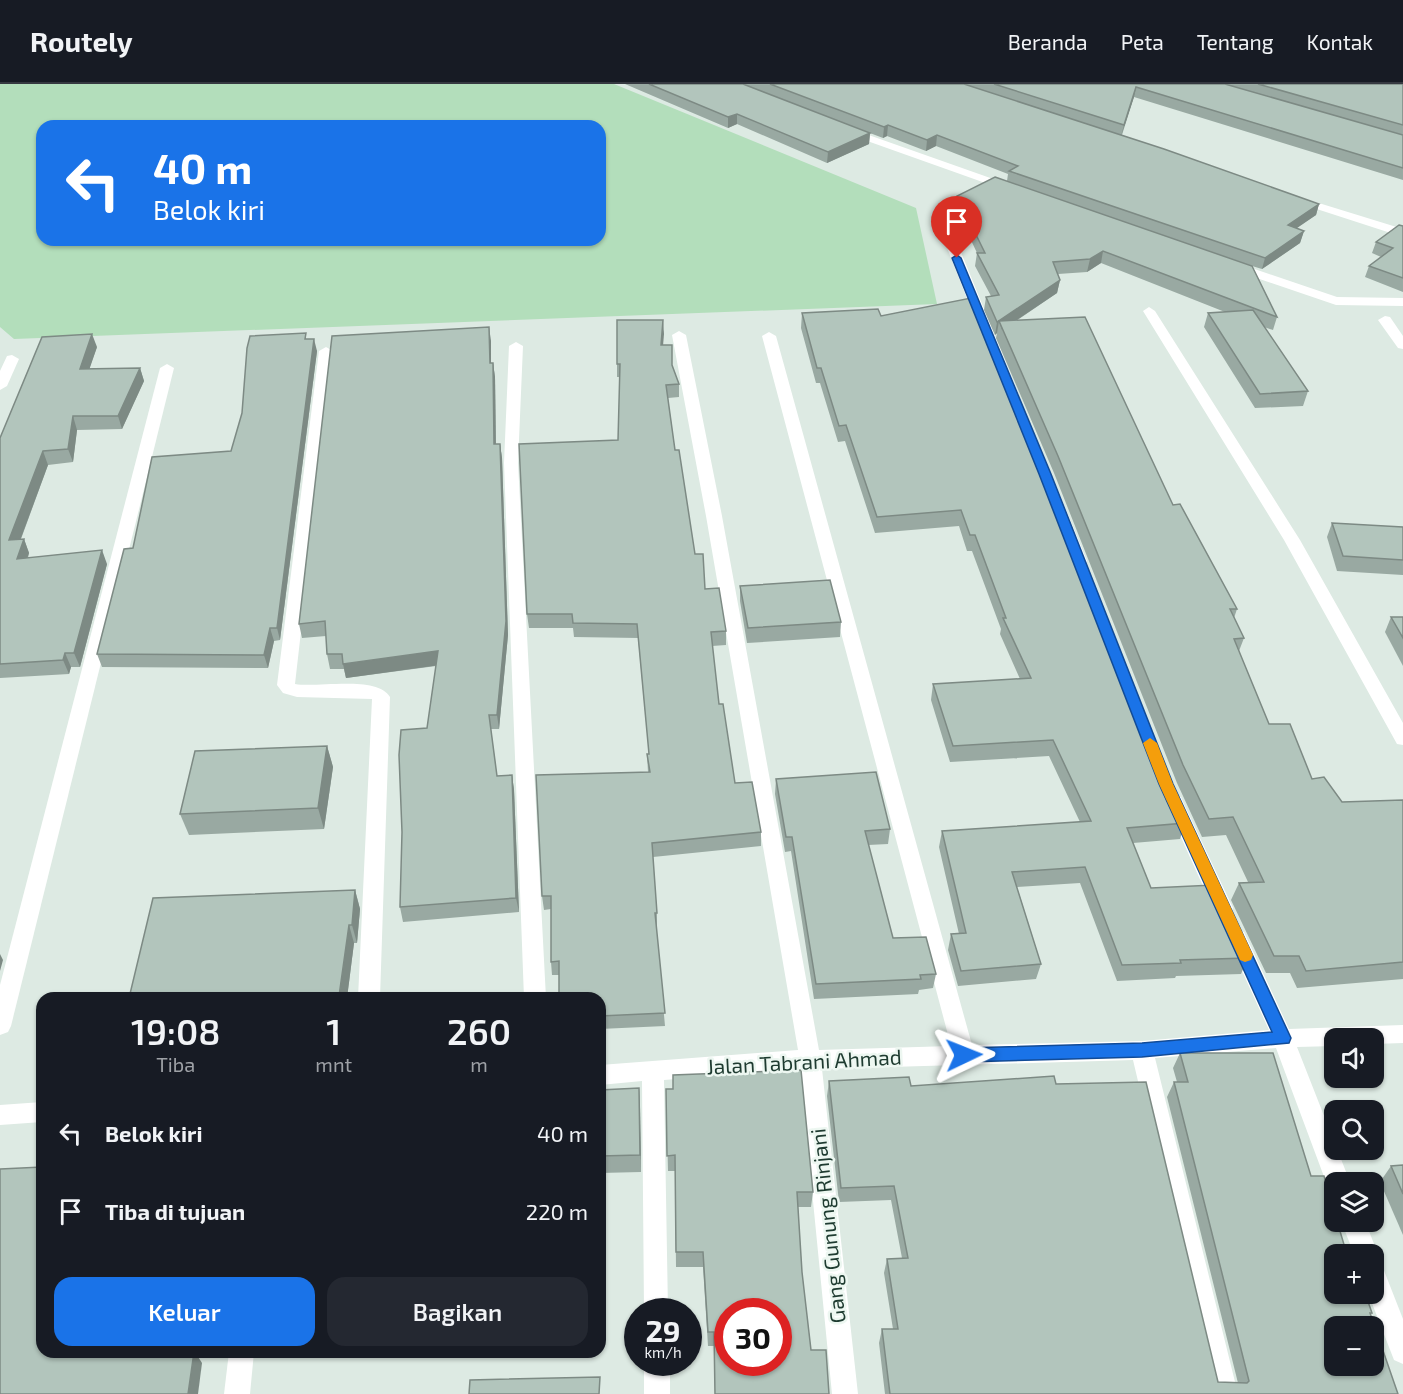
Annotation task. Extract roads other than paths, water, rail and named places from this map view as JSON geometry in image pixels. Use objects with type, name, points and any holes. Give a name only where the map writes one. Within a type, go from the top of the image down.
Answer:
[{"type":"street","points":[[832,125],[1019,192]]},
{"type":"street","points":[[1281,194],[1403,233]]},
{"type":"street","points":[[950,240],[976,311],[1018,409]]},
{"type":"street","points":[[1224,263],[1336,301],[1403,302]]},
{"type":"street","points":[[1149,310],[1292,540],[1403,739]]},
{"type":"street","points":[[1385,320],[1403,345]]},
{"type":"street","name":"Gang Gunung Rinjani","points":[[679,335],[714,516],[810,1059],[845,1394]]},
{"type":"street","points":[[769,336],[964,1055]]},
{"type":"street","points":[[516,346],[511,463],[535,992]]},
{"type":"street","points":[[326,351],[286,685],[289,689],[297,691],[371,691],[381,697],[369,992]]},
{"type":"street","points":[[0,386],[12,359]]},
{"type":"street","points":[[0,1026],[167,368]]},
{"type":"street","points":[[1027,431],[1084,574]]},
{"type":"street","points":[[1166,784],[1283,1038],[1334,1172]]},
{"type":"street","name":"Jalan Tabrani Ahmad","points":[[606,1074],[810,1059],[1142,1050],[1283,1038],[1403,1034]]},
{"type":"street","points":[[1142,1050],[1225,1394]]},
{"type":"street","points":[[653,1070],[656,1298]]},
{"type":"street","points":[[0,1115],[36,1112]]},
{"type":"street","points":[[1384,1302],[1403,1352]]},
{"type":"street","points":[[237,1394],[241,1358]]},
{"type":"street","points":[[657,1376],[657,1394]]}]
